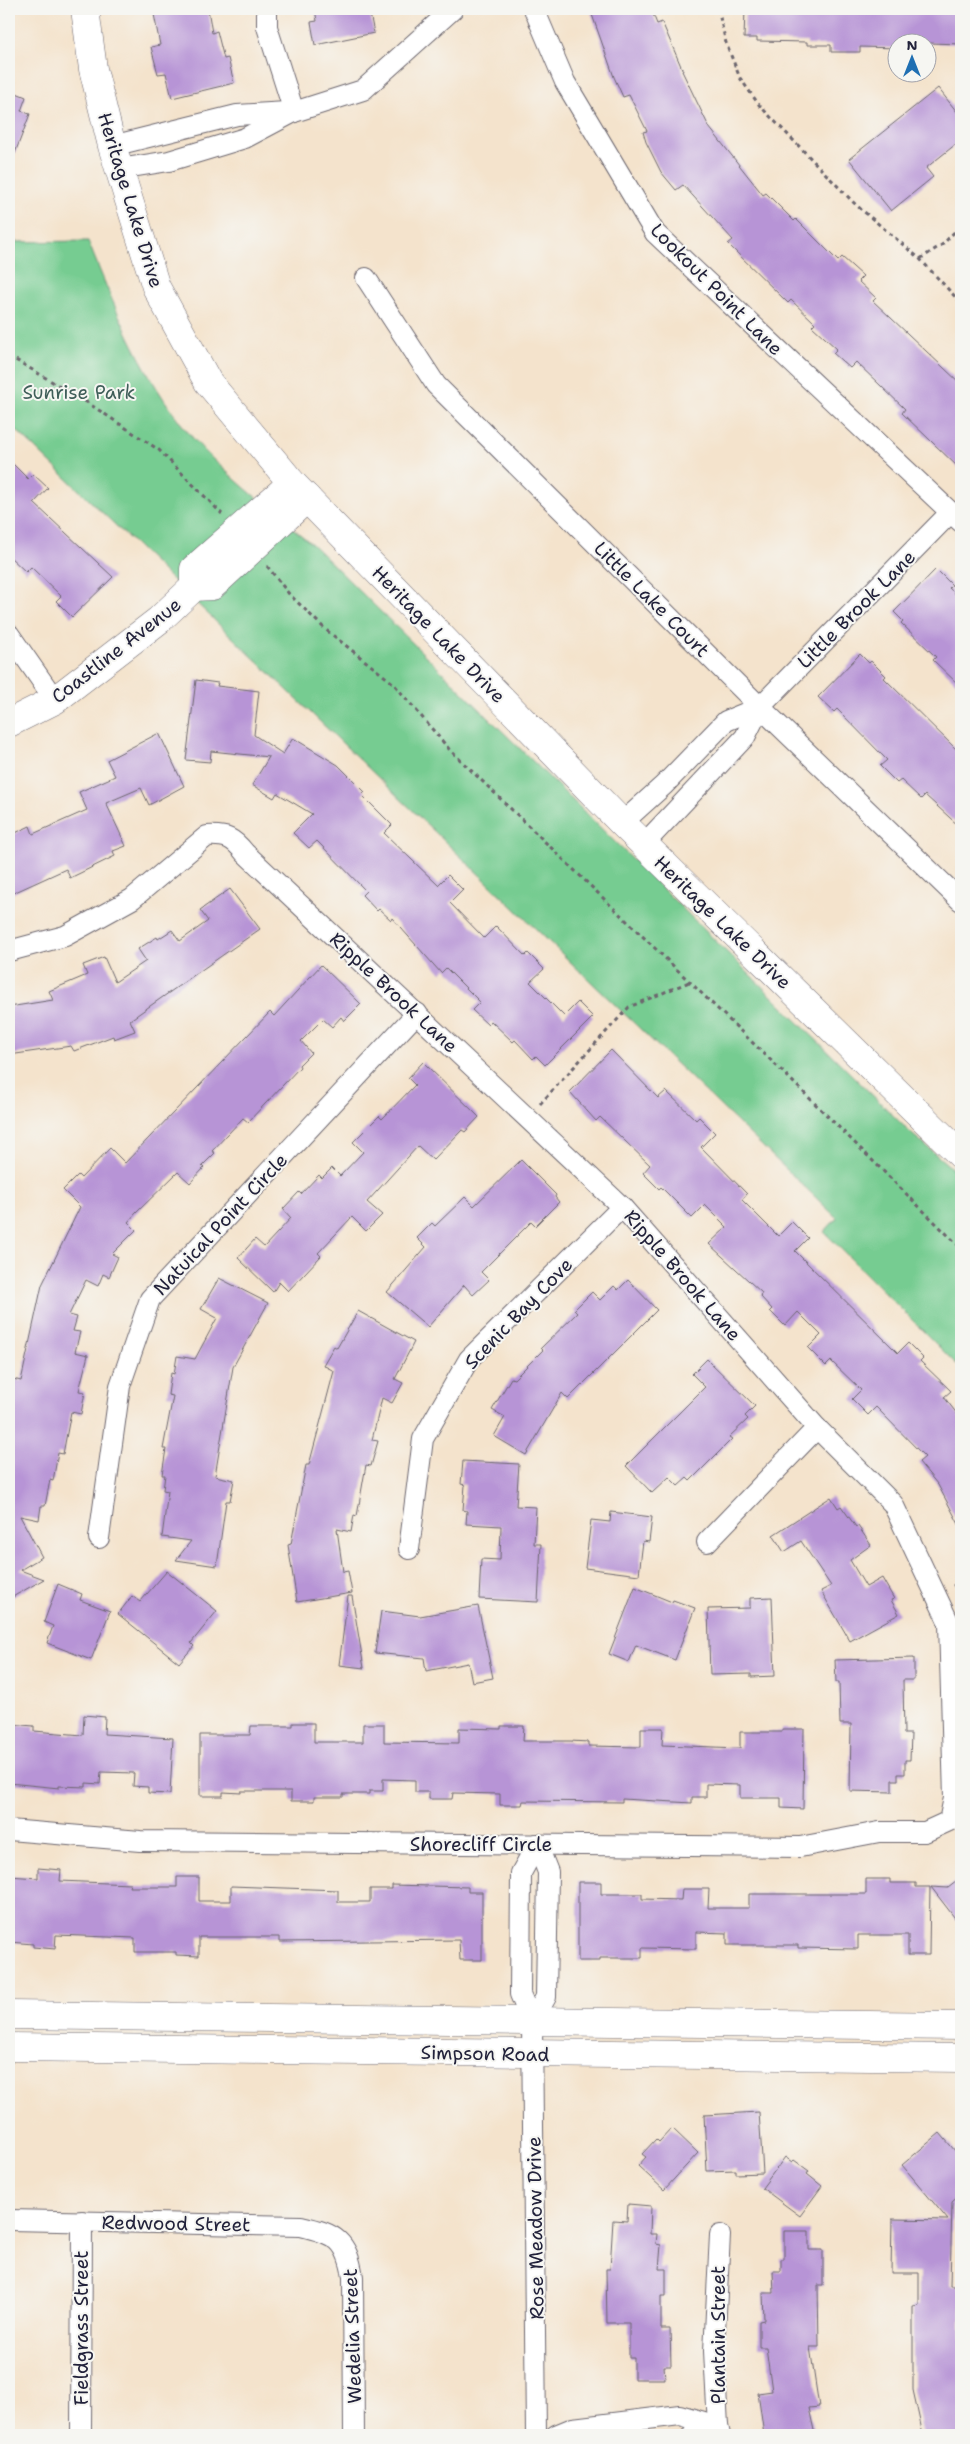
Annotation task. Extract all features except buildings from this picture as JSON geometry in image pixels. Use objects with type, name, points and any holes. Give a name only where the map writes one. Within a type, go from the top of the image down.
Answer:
[{"type":"main road","name":"Heritage Lake Drive","points":[[85,9],[93,69],[115,158],[156,287],[208,382],[300,490],[622,823],[961,1155]]},
{"type":"main road","name":"Coastline Avenue","points":[[9,723],[55,700],[159,620],[194,587],[194,569],[245,540],[300,490]]},
{"type":"main road","name":"Simpson Road","points":[[9,2015],[961,2026]]},
{"type":"main road","name":"Simpson Road","points":[[9,2047],[961,2058]]},
{"type":"street","points":[[267,9],[267,27],[294,112]]},
{"type":"street","points":[[115,158],[169,160],[245,138],[294,112],[363,90],[453,9]]},
{"type":"street","name":"Lookout Point Lane","points":[[534,9],[565,82],[655,233],[956,517]]},
{"type":"street","points":[[115,158],[237,115],[294,112]]},
{"type":"street","name":"Little Lake Court","points":[[366,278],[436,384],[760,706],[961,901]]},
{"type":"street","name":"Little Brook Lane","points":[[622,823],[664,785],[726,721],[760,706],[956,517]]},
{"type":"street","points":[[9,634],[55,700]]},
{"type":"street","name":"Little Brook Lane","points":[[644,844],[745,737],[760,706]]},
{"type":"street","name":"Ripple Brook Lane","points":[[9,951],[65,936],[132,900],[207,836],[220,835],[235,840],[245,853],[622,1207],[817,1428],[893,1504],[949,1623],[954,1798],[949,1821]]},
{"type":"street","name":"Natuical Point Circle","points":[[99,1538],[120,1386],[150,1299],[417,1013]]},
{"type":"street","name":"Scenic Bay Cove","points":[[409,1549],[423,1439],[469,1359],[622,1207]]},
{"type":"street","points":[[707,1542],[817,1428]]},
{"type":"street","name":"Shorecliff Circle","points":[[9,1830],[140,1841],[800,1847],[879,1832],[925,1832],[949,1821]]},
{"type":"street","points":[[532,2022],[520,1994],[521,1872],[537,1844]]},
{"type":"street","points":[[532,2022],[546,1996],[548,1872],[537,1844]]},
{"type":"street","name":"Rose Meadow Drive","points":[[532,2022],[536,2435]]},
{"type":"street","name":"Redwood Street","points":[[9,2220],[300,2226],[323,2231],[340,2240]]},
{"type":"street","name":"Fieldgrass Street","points":[[81,2435],[82,2221]]},
{"type":"street","name":"Plantain Street","points":[[719,2430],[714,2351],[720,2235]]},
{"type":"street","name":"Wedelia Street","points":[[340,2240],[350,2257],[353,2277],[354,2435]]},
{"type":"street","points":[[556,2435],[573,2428],[680,2415],[719,2430]]},
{"type":"street","points":[[693,2435],[719,2430]]},
{"type":"path","points":[[718,9],[726,43],[740,78],[760,106],[856,205],[920,258],[961,303]]},
{"type":"path","points":[[920,258],[943,244],[961,225]]},
{"type":"path","points":[[9,356],[88,403],[159,450],[245,540],[289,594],[325,629],[393,683],[449,750],[961,1248]]},
{"type":"path","points":[[528,1117],[629,1007],[689,982]]},
{"type":"green space","name":"Sunrise Park","points":[[88,241],[112,300],[140,359],[175,415],[195,440],[229,474],[313,545],[913,1135],[961,1176],[961,1369],[824,1232],[837,1218],[9,423],[9,242]]}]
